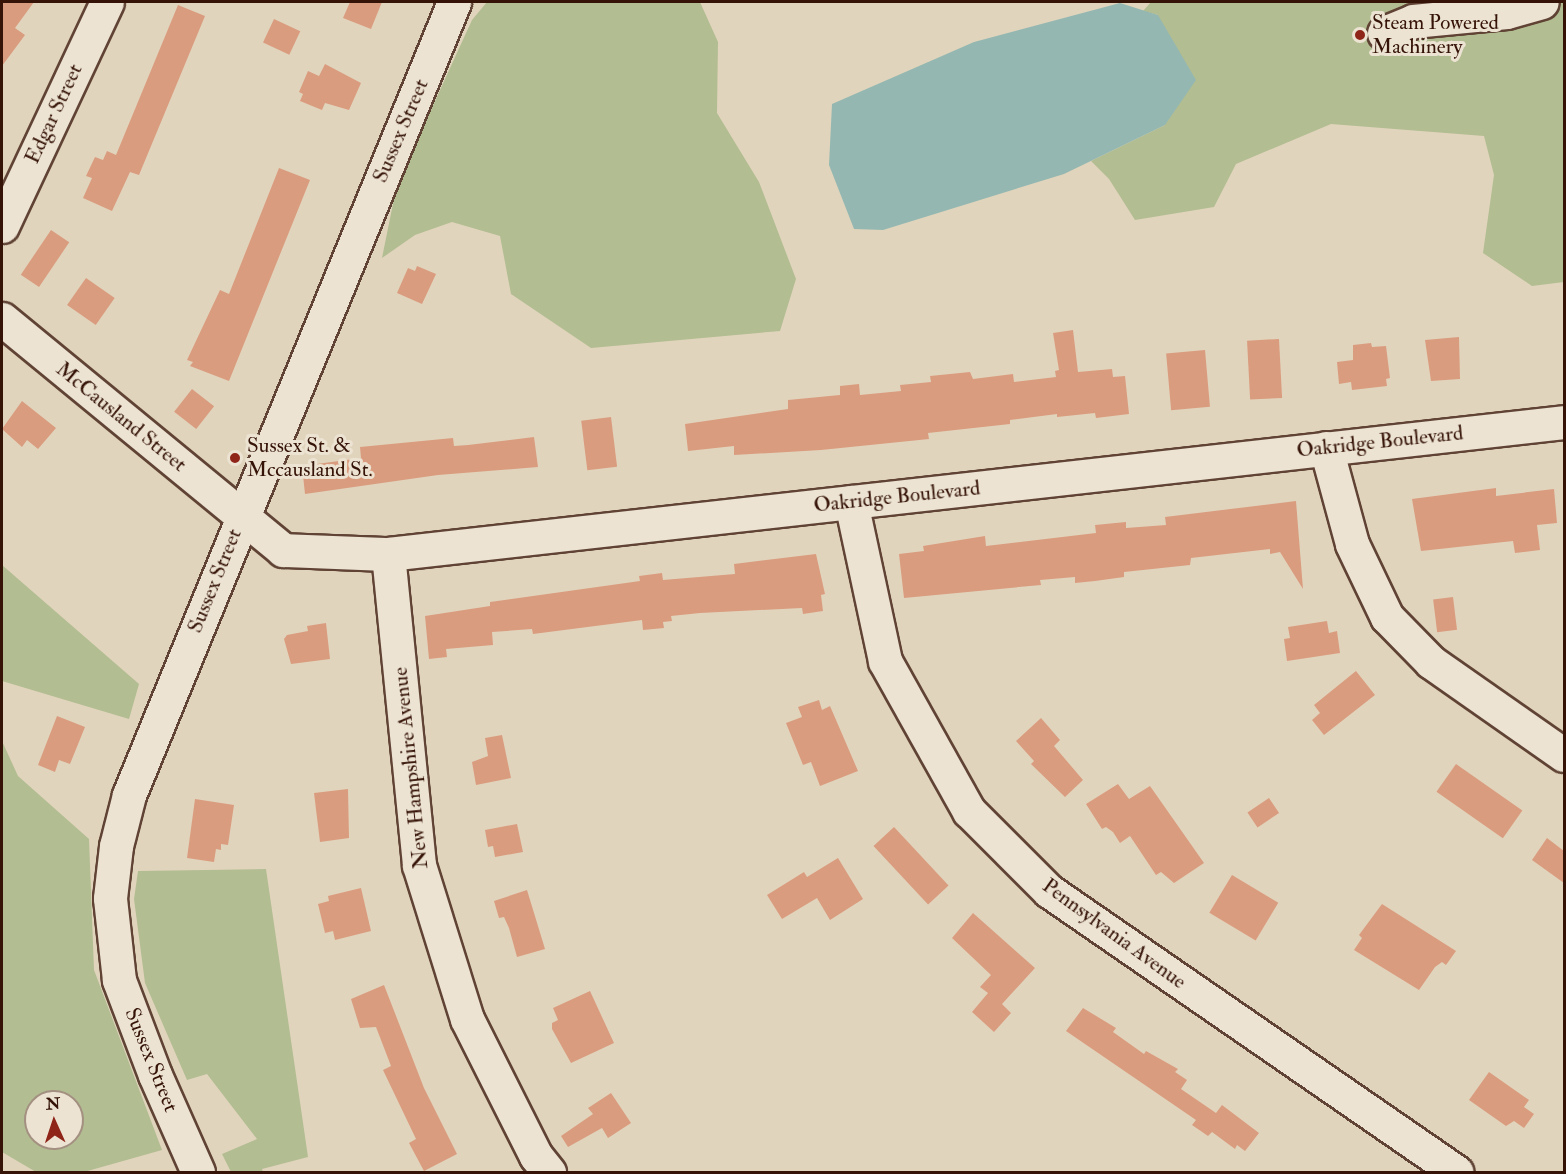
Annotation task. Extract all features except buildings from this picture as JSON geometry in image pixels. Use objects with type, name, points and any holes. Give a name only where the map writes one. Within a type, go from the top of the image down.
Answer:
[{"type":"street","name":"Edgar Street","points":[[2,226],[107,2]]},
{"type":"street","name":"Sussex Street","points":[[198,1173],[155,1075],[119,980],[110,898],[116,846],[129,795],[241,516],[454,2]]},
{"type":"street","points":[[1384,33],[1413,21],[1508,12],[1542,2]]},
{"type":"street","name":"McCausland Street","points":[[2,319],[241,516]]},
{"type":"street","name":"Oakridge Boulevard","points":[[241,516],[283,550],[388,554],[1564,422]]},
{"type":"street","points":[[1326,448],[1352,544],[1387,617],[1431,662],[1564,755]]},
{"type":"street","name":"Pennsylvania Avenue","points":[[851,502],[885,661],[969,811],[1049,891],[1457,1173]]},
{"type":"street","name":"New Hampshire Avenue","points":[[388,554],[419,865],[467,1018],[531,1147],[549,1173]]},
{"type":"green space","points":[[487,2],[700,2],[718,42],[717,113],[759,182],[796,279],[780,331],[591,348],[511,294],[500,236],[452,222],[415,235],[382,258],[397,184],[472,20]]},
{"type":"green space","points":[[1151,2],[1564,2],[1564,282],[1532,286],[1483,253],[1494,175],[1484,136],[1331,124],[1236,164],[1214,207],[1135,220],[1109,179],[1091,161],[1165,125],[1158,15],[1143,11]]},
{"type":"green space","points":[[2,565],[139,684],[129,719],[2,681]]},
{"type":"green space","points":[[2,741],[18,776],[89,839],[94,970],[162,1150],[84,1172],[36,1172],[2,1152]]},
{"type":"green space","points":[[266,869],[308,1157],[262,1169],[263,1172],[231,1172],[222,1154],[257,1139],[207,1074],[187,1080],[145,983],[134,899],[138,871]]},
{"type":"water","points":[[1120,3],[1158,15],[1196,80],[1165,125],[1064,174],[883,230],[854,229],[829,165],[832,104],[974,42]]},
{"type":"place","name":"Steam Powered Machinery","points":[[1360,35]]},
{"type":"place","name":"Sussex St. & Mccausland St.","points":[[235,458]]}]
